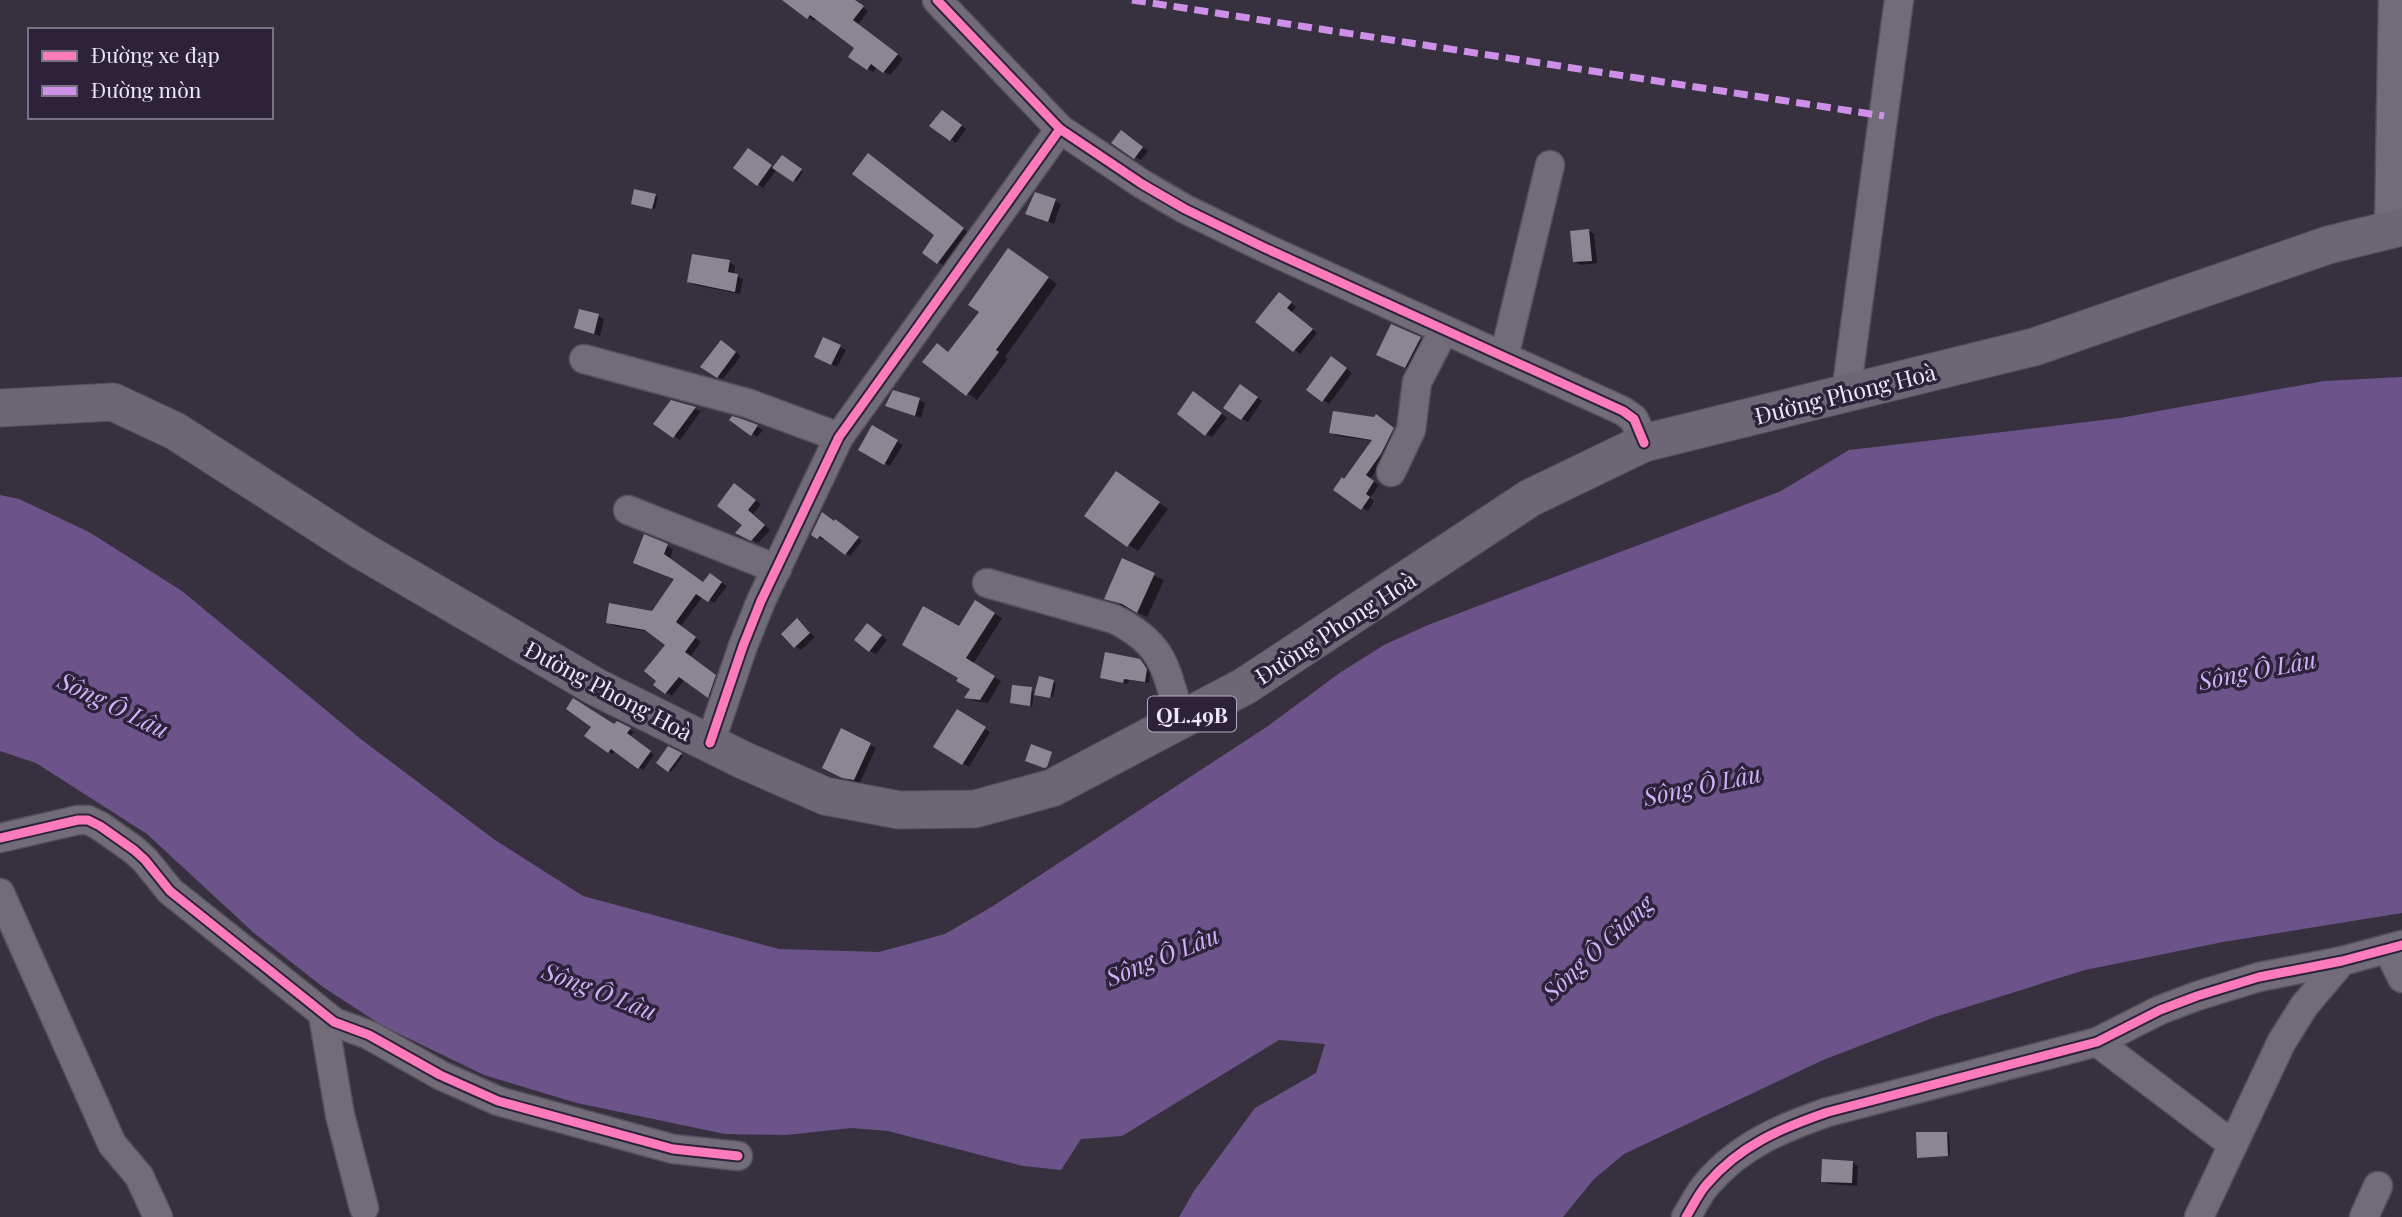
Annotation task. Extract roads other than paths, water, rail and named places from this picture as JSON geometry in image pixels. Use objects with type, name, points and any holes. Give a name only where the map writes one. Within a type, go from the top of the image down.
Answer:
[{"type":"main road","name":"Đường Phong Hoà","points":[[0,408],[113,402],[175,431],[359,549],[596,687],[710,743],[825,796],[899,810],[975,808],[1052,788],[1245,686],[1530,498],[1644,443],[2034,347],[2328,245],[2395,229]]},
{"type":"street","points":[[937,0],[1060,128],[1133,178],[1185,209],[1277,254],[1623,411],[1634,419],[1644,443]]},
{"type":"street","points":[[1846,393],[1899,0]]},
{"type":"street","points":[[2393,0],[2395,229]]},
{"type":"street","points":[[710,743],[743,646],[839,437],[1060,128]]},
{"type":"street","points":[[1504,357],[1550,165]]},
{"type":"street","points":[[1391,472],[1411,430],[1417,382],[1444,330]]},
{"type":"street","points":[[584,359],[747,403],[839,437]]},
{"type":"street","points":[[628,510],[777,569]]},
{"type":"street","points":[[987,583],[1114,619],[1132,628],[1159,653],[1181,720]]},
{"type":"street","points":[[0,838],[88,820],[145,860],[170,891],[201,918],[323,1015],[369,1035],[440,1075],[498,1101],[673,1149],[738,1156]]},
{"type":"street","points":[[0,893],[112,1144],[139,1176],[158,1217]]},
{"type":"street","points":[[1686,1217],[1705,1186],[1749,1145],[1793,1124],[1828,1112],[2097,1042],[2160,1010],[2259,977],[2342,961],[2395,947],[2402,978]]},
{"type":"street","points":[[2199,1217],[2291,1024],[2342,961]]},
{"type":"street","points":[[323,1015],[340,1115],[364,1208]]},
{"type":"street","points":[[2097,1042],[2232,1144]]},
{"type":"street","points":[[2364,1217],[2378,1186]]},
{"type":"water","points":[[2402,377],[2402,913],[2223,942],[2085,970],[1935,1017],[1823,1060],[1624,1154],[1594,1179],[1563,1217],[1179,1217],[1194,1191],[1255,1108],[1316,1073],[1325,1044],[1279,1040],[1122,1136],[1081,1139],[1061,1170],[1023,1166],[888,1131],[851,1128],[786,1135],[725,1134],[577,1103],[484,1075],[383,1026],[323,987],[254,933],[147,834],[36,763],[0,751],[0,495],[19,499],[89,532],[182,591],[362,740],[495,840],[583,896],[779,949],[879,952],[945,934],[993,906],[1268,726],[1341,672],[1384,645],[1428,625],[1781,491],[1849,450],[2120,418],[2324,381]]},
{"type":"water label","name":"Sông Ô Lâu","points":[[2257,669]]},
{"type":"water label","name":"Sông Ô Lâu","points":[[114,704]]},
{"type":"water label","name":"Sông Ô Lâu","points":[[1702,784]]},
{"type":"water label","name":"Sông Ô Giang","points":[[1597,947]]},
{"type":"water label","name":"Sông Ô Lâu","points":[[1162,955]]},
{"type":"water label","name":"Sông Ô Lâu","points":[[600,990]]}]
